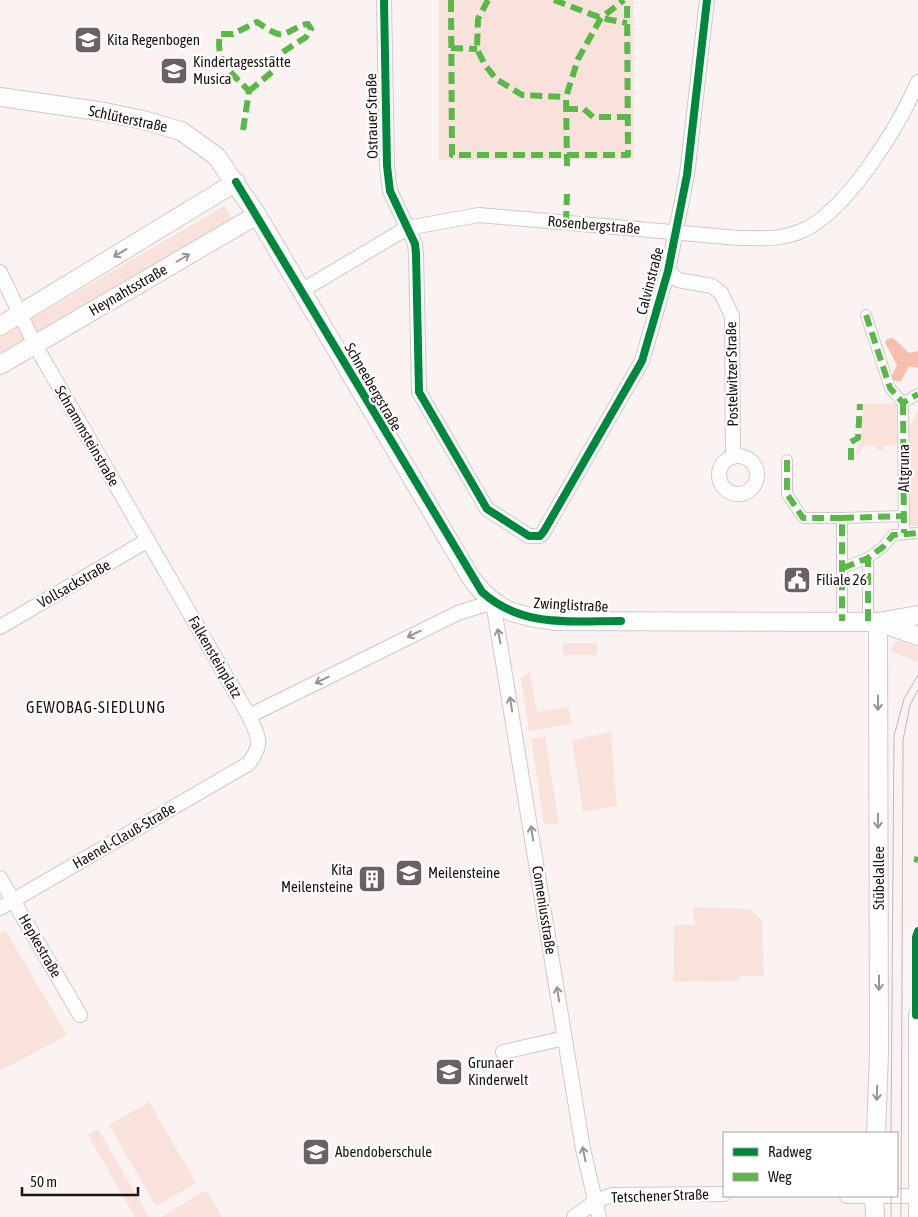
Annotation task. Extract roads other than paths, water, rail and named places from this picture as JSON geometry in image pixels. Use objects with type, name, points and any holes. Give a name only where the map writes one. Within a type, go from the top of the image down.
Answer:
[{"type":"street","name":"Ostrauer Straße","points":[[384,0],[387,166],[390,191],[408,228]]},
{"type":"street","name":"Calvinstraße","points":[[408,228],[415,244],[416,254],[419,392],[493,515],[529,536],[540,536],[636,375],[642,361],[668,271],[687,175],[707,0]]},
{"type":"street","name":"Rosenbergstraße","points":[[301,291],[408,228],[479,215],[676,233],[771,239],[800,232],[816,224],[844,200],[897,123],[918,82]]},
{"type":"street","name":"Schlüterstraße","points":[[0,97],[105,112],[181,131],[216,156],[236,182]]},
{"type":"street","name":"Schneebergstraße","points":[[236,182],[471,578],[493,602]]},
{"type":"street","points":[[0,326],[236,182]]},
{"type":"street","name":"Heynahtsstraße","points":[[0,365],[257,215]]},
{"type":"street","name":"Postelwitzer Straße","points":[[668,271],[678,280],[712,286],[721,293],[732,316],[733,457]]},
{"type":"street","name":"Schrammsteinstraße","points":[[0,272],[35,345],[181,597]]},
{"type":"street","points":[[866,315],[890,388],[903,403],[918,394]]},
{"type":"street","name":"Altgruna","points":[[903,403],[904,532]]},
{"type":"street","points":[[787,460],[787,494],[803,518],[904,516]]},
{"type":"street","points":[[842,518],[842,621]]},
{"type":"street","points":[[843,568],[868,558],[883,547],[893,535],[904,532],[918,533]]},
{"type":"street","name":"Vollsackstraße","points":[[0,627],[148,540]]},
{"type":"street","points":[[868,558],[873,621]]},
{"type":"street","name":"Falkensteinplatz","points":[[181,597],[249,716],[258,737],[259,750],[248,764]]},
{"type":"street","points":[[249,716],[458,613],[493,602]]},
{"type":"street","name":"Zwinglistraße","points":[[493,602],[508,612],[556,621],[873,621],[918,615]]},
{"type":"street","name":"Comeniusstraße","points":[[493,602],[583,1150],[599,1217]]},
{"type":"street","name":"Zwinglistraße","points":[[873,621],[918,636]]},
{"type":"street","name":"Stübelallee","points":[[873,621],[879,1053],[876,1132]]},
{"type":"street","name":"Haenel-Clauß-Straße","points":[[0,908],[248,764]]},
{"type":"street","name":"Hepkestraße","points":[[0,878],[80,1014]]},
{"type":"street","points":[[916,1015],[916,1217]]},
{"type":"street","points":[[503,1052],[565,1038]]},
{"type":"street","name":"Tetschener Straße","points":[[574,1217],[596,1202],[612,1195],[723,1194]]},
{"type":"street","points":[[898,1196],[917,1196]]},
{"type":"street","points":[[874,1197],[875,1217]]},
{"type":"tram line","points":[[891,1132],[894,736],[904,699],[918,675]]},
{"type":"tram line","points":[[901,1217],[903,740],[910,705],[918,690]]},
{"type":"tram line","points":[[891,1197],[891,1217]]},
{"type":"place","name":"Kita Regenbogen","points":[[88,40]]},
{"type":"place","name":"Kindertagesstätte Musica","points":[[174,71]]},
{"type":"place","name":"Filiale 26","points":[[797,580]]},
{"type":"place","name":"Meilensteine","points":[[409,873]]},
{"type":"place","name":"Kita Meilensteine","points":[[372,879]]},
{"type":"place","name":"Grunaer Kinderwelt","points":[[449,1072]]},
{"type":"place","name":"Abendoberschule","points":[[316,1152]]},
{"type":"district","name":"GEWOBAG-SIEDLUNG","points":[[96,707]]}]
